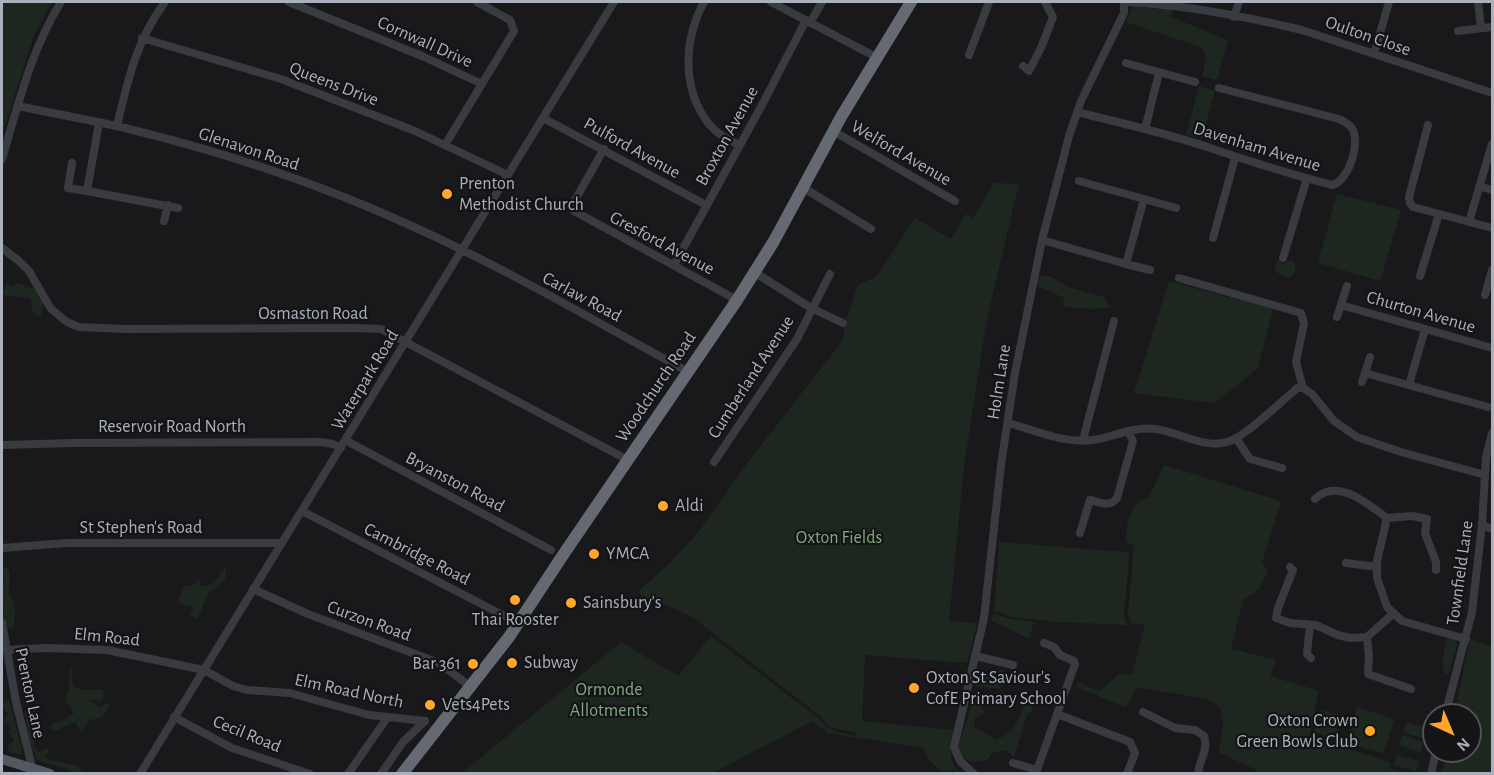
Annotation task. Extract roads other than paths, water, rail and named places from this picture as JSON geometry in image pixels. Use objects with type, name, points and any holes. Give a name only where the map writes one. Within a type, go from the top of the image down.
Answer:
[{"type":"highway","name":"Woodchurch Road","points":[[402,774],[518,623],[737,300],[833,131],[911,2]]},
{"type":"main road","points":[[2,759],[33,771],[50,774]]},
{"type":"street","points":[[2,159],[27,75],[46,27],[61,2]]},
{"type":"street","points":[[117,126],[134,59],[142,38],[165,2]]},
{"type":"street","name":"Cornwall Drive","points":[[289,2],[422,56],[482,84]]},
{"type":"street","points":[[445,145],[514,31],[510,20],[477,2]]},
{"type":"street","name":"Waterpark Road","points":[[140,774],[614,2]]},
{"type":"street","points":[[704,2],[698,13],[689,43],[688,70],[691,86],[701,111],[710,125],[739,145]]},
{"type":"street","points":[[771,2],[878,58]]},
{"type":"street","name":"Broxton Avenue","points":[[674,265],[808,22],[822,2]]},
{"type":"street","points":[[969,55],[989,2]]},
{"type":"street","points":[[1023,66],[1029,71],[1053,17],[1045,2]]},
{"type":"street","name":"Oulton Close","points":[[1124,2],[1150,3],[1234,16],[1302,30],[1492,93]]},
{"type":"street","name":"Holm Lane","points":[[974,774],[960,762],[954,747],[985,616],[1001,465],[1023,331],[1055,184],[1077,112],[1124,12],[1124,2]]},
{"type":"street","points":[[1234,16],[1239,2]]},
{"type":"street","points":[[1374,54],[1389,2]]},
{"type":"street","points":[[1478,2],[1480,28]]},
{"type":"street","points":[[1458,31],[1492,27]]},
{"type":"street","name":"Queens Drive","points":[[142,38],[281,79],[445,145],[508,175]]},
{"type":"street","points":[[1126,63],[1195,82]]},
{"type":"street","points":[[1144,129],[1159,73]]},
{"type":"street","name":"Davenham Avenue","points":[[1077,112],[1144,129],[1217,150],[1235,158],[1332,185],[1346,176],[1356,142],[1350,125],[1339,119],[1219,88]]},
{"type":"street","name":"Glenavon Road","points":[[18,106],[117,126],[228,157],[303,182],[405,223],[462,250]]},
{"type":"street","name":"Pulford Avenue","points":[[543,118],[706,206]]},
{"type":"street","points":[[87,191],[99,123]]},
{"type":"street","points":[[1428,125],[1409,197],[1410,203],[1413,207],[1492,228]]},
{"type":"street","name":"Welford Avenue","points":[[833,131],[955,201]]},
{"type":"street","points":[[1469,222],[1492,144]]},
{"type":"street","name":"Gresford Avenue","points":[[604,149],[575,200],[572,208],[574,212],[737,300]]},
{"type":"street","points":[[1213,238],[1235,158]]},
{"type":"street","points":[[72,163],[68,188],[178,208]]},
{"type":"street","points":[[1283,258],[1307,178]]},
{"type":"street","points":[[1079,181],[1176,208]]},
{"type":"street","points":[[1479,186],[1492,190]]},
{"type":"street","points":[[802,187],[871,229]]},
{"type":"street","points":[[1126,264],[1144,199]]},
{"type":"street","points":[[164,221],[168,205]]},
{"type":"street","points":[[1420,276],[1439,214]]},
{"type":"street","points":[[1042,240],[1150,270]]},
{"type":"street","name":"Osmaston Road","points":[[2,248],[29,271],[51,309],[67,322],[79,327],[381,329],[628,460]]},
{"type":"street","name":"Carlaw Road","points":[[462,250],[687,371]]},
{"type":"street","points":[[1485,295],[1492,270]]},
{"type":"street","points":[[754,272],[811,308],[843,323]]},
{"type":"street","name":"Cumberland Avenue","points":[[714,462],[797,339],[830,274]]},
{"type":"street","points":[[1179,278],[1300,313],[1304,323],[1296,362],[1302,388]]},
{"type":"street","name":"Churton Avenue","points":[[1337,317],[1347,286]]},
{"type":"street","name":"Churton Avenue","points":[[1341,305],[1492,348]]},
{"type":"street","points":[[1083,441],[1114,321]]},
{"type":"street","points":[[1409,385],[1425,329]]},
{"type":"street","points":[[1362,382],[1370,357]]},
{"type":"street","points":[[1365,373],[1488,407]]},
{"type":"street","points":[[1008,423],[1064,439],[1083,441],[1128,431],[1158,429],[1211,444],[1229,442],[1297,388],[1302,388],[1312,394],[1334,421],[1357,437],[1391,449],[1485,475]]},
{"type":"street","points":[[1080,533],[1091,496],[1108,504],[1114,503],[1117,498],[1132,441],[1128,431]]},
{"type":"street","name":"Townfield Lane","points":[[1448,703],[1472,612],[1482,525],[1486,457],[1492,433]]},
{"type":"street","points":[[1236,438],[1251,459],[1282,468]]},
{"type":"street","name":"Reservoir Road North","points":[[2,445],[320,442],[343,444]]},
{"type":"street","name":"Bryanston Road","points":[[343,444],[551,550]]},
{"type":"street","points":[[1315,484],[1318,496],[1329,491],[1347,492],[1365,501],[1387,518],[1412,516],[1431,519],[1425,533],[1436,566],[1445,561]]},
{"type":"street","name":"Cambridge Road","points":[[302,511],[518,623]]},
{"type":"street","points":[[1387,518],[1377,567],[1377,578],[1387,607],[1402,621],[1466,639]]},
{"type":"street","points":[[1482,525],[1492,529]]},
{"type":"street","name":"St Stephen's Road","points":[[2,548],[67,543],[282,543]]},
{"type":"street","points":[[1350,560],[1377,567]]},
{"type":"street","points":[[1290,567],[1293,570],[1276,618],[1290,623],[1310,625],[1350,638],[1367,637],[1394,613]]},
{"type":"street","name":"Curzon Road","points":[[253,589],[308,614],[439,663],[471,687]]},
{"type":"street","name":"Prenton Lane","points":[[2,623],[16,702],[33,771]]},
{"type":"street","points":[[1306,656],[1310,625]]},
{"type":"street","points":[[1367,637],[1368,674],[1412,689]]},
{"type":"street","points":[[1013,763],[1037,770],[1075,664],[1074,661],[1060,655],[1054,647],[1044,643]]},
{"type":"street","name":"Elm Road","points":[[6,650],[74,648],[107,650],[204,670]]},
{"type":"street","points":[[976,656],[1013,665]]},
{"type":"street","name":"Elm Road North","points":[[204,670],[232,686],[247,690],[307,696],[369,715],[425,722],[403,742],[381,774]]},
{"type":"street","points":[[1152,705],[1146,713],[1175,728],[1195,730],[1204,736],[1206,747],[1198,774]]},
{"type":"street","points":[[1057,714],[1130,742],[1135,753],[1126,774]]},
{"type":"street","name":"Cecil Road","points":[[174,717],[232,748],[310,774]]},
{"type":"street","points":[[348,774],[387,718]]},
{"type":"place","name":"Prenton Methodist Church","points":[[447,194]]},
{"type":"place","name":"Aldi","points":[[663,506]]},
{"type":"place","name":"YMCA","points":[[594,554]]},
{"type":"place","name":"Thai Rooster","points":[[515,600]]},
{"type":"place","name":"Sainsbury's","points":[[571,603]]},
{"type":"place","name":"Subway","points":[[512,663]]},
{"type":"place","name":"Bar 361","points":[[473,664]]},
{"type":"place","name":"Oxton St Saviour's CofE Primary School","points":[[914,688]]},
{"type":"place","name":"Vets4Pets","points":[[430,705]]},
{"type":"place","name":"Oxton Crown Green Bowls Club","points":[[1370,731]]},
{"type":"park label","name":"Oxton Fields","points":[[839,538]]},
{"type":"park label","name":"Ormonde Allotments","points":[[609,700]]}]
